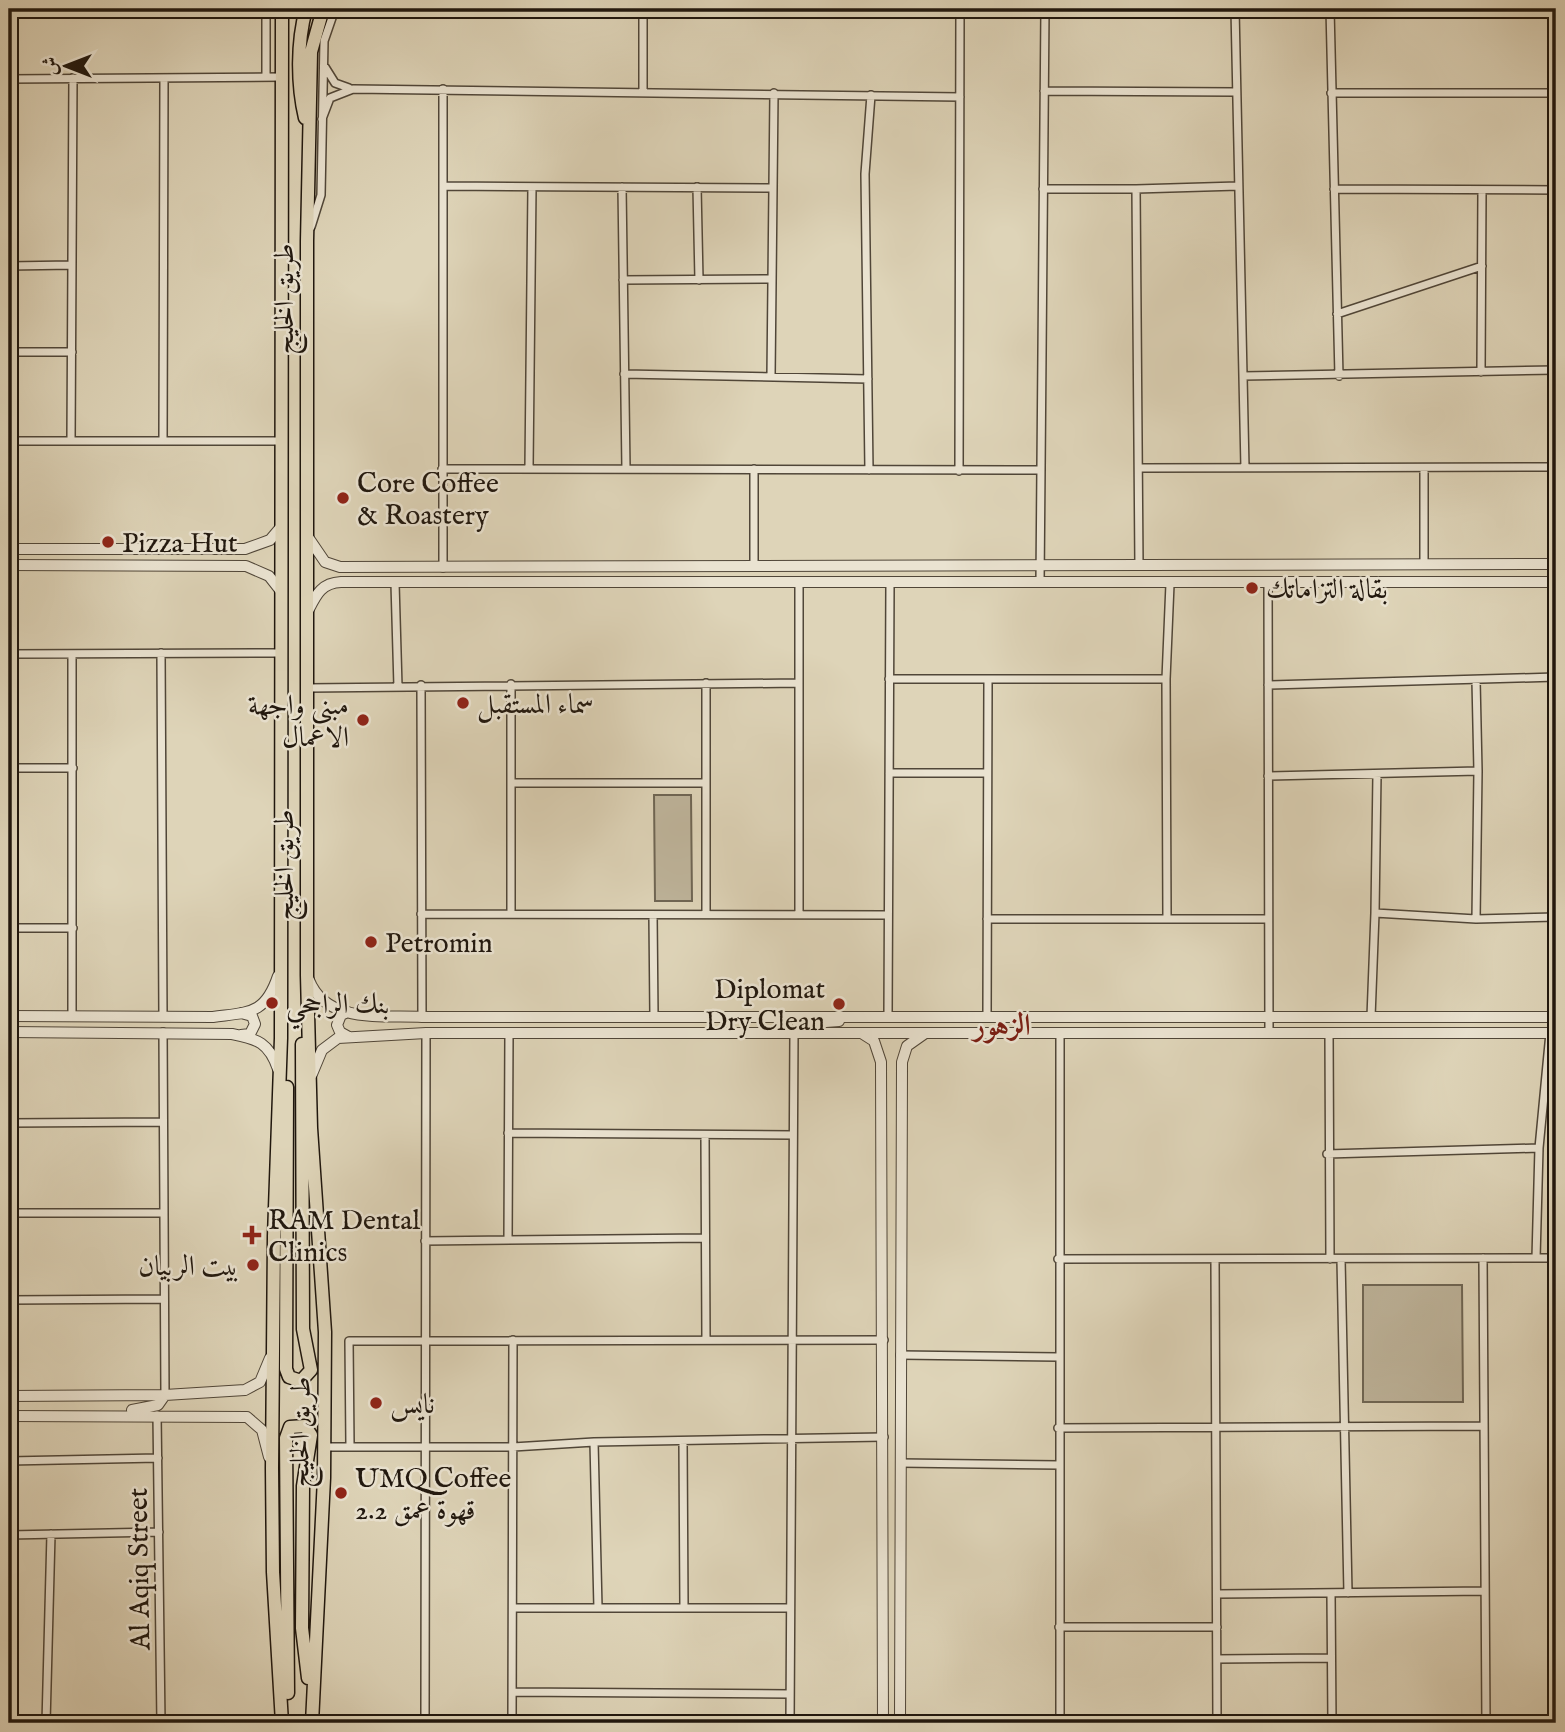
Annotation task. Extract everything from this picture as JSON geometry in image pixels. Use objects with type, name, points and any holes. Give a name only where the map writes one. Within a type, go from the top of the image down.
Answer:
[{"type":"main road","name":"طريق الخليج","points":[[282,9],[281,1078],[274,1236],[272,1468],[274,1596],[284,1723]]},
{"type":"main road","points":[[282,77],[289,42],[289,9]]},
{"type":"main road","points":[[306,9],[301,46],[301,100],[309,135]]},
{"type":"main road","name":"طريق الخليج","points":[[312,1720],[324,1447],[324,1296],[310,1081],[307,975],[307,241],[311,52],[316,27],[325,9]]},
{"type":"main road","points":[[281,1038],[289,1096],[286,1369],[289,1377],[301,1381],[311,1370],[303,1328],[300,1156],[300,1057],[308,1005]]},
{"type":"main road","points":[[284,1723],[288,1694],[286,1438],[290,1427],[296,1424],[305,1426],[311,1434],[303,1474],[302,1628],[312,1720]]},
{"type":"street","points":[[266,9],[266,77]]},
{"type":"street","points":[[307,241],[321,195],[325,30],[334,9]]},
{"type":"street","points":[[643,9],[643,91]]},
{"type":"street","points":[[959,471],[957,297],[960,9]]},
{"type":"street","points":[[1040,583],[1045,9]]},
{"type":"street","points":[[1235,9],[1245,468]]},
{"type":"street","points":[[1330,9],[1339,376]]},
{"type":"street","points":[[324,63],[335,83],[353,89],[960,97]]},
{"type":"street","points":[[9,79],[282,77]]},
{"type":"street","points":[[71,441],[73,78]]},
{"type":"street","points":[[163,441],[164,78]]},
{"type":"street","points":[[322,119],[330,98],[353,89]]},
{"type":"street","points":[[443,89],[443,568]]},
{"type":"street","points":[[1044,91],[1236,92]]},
{"type":"street","points":[[771,377],[774,93]]},
{"type":"street","points":[[1331,93],[1556,93]]},
{"type":"street","points":[[869,470],[865,174],[871,95]]},
{"type":"street","points":[[443,187],[772,188]]},
{"type":"street","points":[[529,468],[532,187]]},
{"type":"street","points":[[622,187],[625,468]]},
{"type":"street","points":[[697,187],[699,280]]},
{"type":"street","points":[[1043,189],[1238,187]]},
{"type":"street","points":[[1136,189],[1139,566]]},
{"type":"street","points":[[1334,189],[1556,190]]},
{"type":"street","points":[[1481,372],[1482,190]]},
{"type":"street","points":[[9,265],[72,265]]},
{"type":"street","points":[[1337,314],[1482,265]]},
{"type":"street","points":[[623,280],[772,279]]},
{"type":"street","points":[[9,352],[72,352]]},
{"type":"street","points":[[1243,376],[1556,370]]},
{"type":"street","points":[[624,374],[868,379]]},
{"type":"street","points":[[9,441],[282,441]]},
{"type":"street","points":[[1140,468],[1556,467]]},
{"type":"street","points":[[442,468],[1041,470]]},
{"type":"street","points":[[1424,468],[1424,564]]},
{"type":"street","points":[[754,469],[754,567]]},
{"type":"street","points":[[9,549],[245,549],[270,540],[281,527]]},
{"type":"street","points":[[308,537],[319,555],[331,565],[384,567],[1556,564]]},
{"type":"street","points":[[9,565],[246,566],[268,576],[280,590]]},
{"type":"street","points":[[374,583],[376,574],[384,567]]},
{"type":"street","points":[[307,611],[325,585],[341,582],[1556,582]]},
{"type":"street","points":[[395,583],[398,687]]},
{"type":"street","points":[[799,583],[799,914]]},
{"type":"street","points":[[888,1017],[890,583]]},
{"type":"street","points":[[1167,919],[1166,679],[1170,584]]},
{"type":"street","points":[[1268,584],[1269,1033]]},
{"type":"street","points":[[161,653],[163,1016]]},
{"type":"street","points":[[9,654],[280,653]]},
{"type":"street","points":[[72,654],[72,1016]]},
{"type":"street","points":[[1268,685],[1556,677]]},
{"type":"street","points":[[889,679],[1166,679]]},
{"type":"street","points":[[987,1017],[988,680]]},
{"type":"street","points":[[1476,681],[1476,919]]},
{"type":"street","points":[[706,683],[706,914]]},
{"type":"street","points":[[308,688],[799,683]]},
{"type":"street","points":[[511,684],[511,914]]},
{"type":"street","points":[[421,685],[422,1017]]},
{"type":"street","points":[[9,768],[73,768]]},
{"type":"street","points":[[1268,776],[1478,771]]},
{"type":"street","points":[[889,773],[987,773]]},
{"type":"street","points":[[1371,1017],[1376,913],[1377,774]]},
{"type":"street","points":[[511,783],[706,783]]},
{"type":"street","points":[[1376,913],[1476,919],[1556,917]]},
{"type":"street","points":[[421,914],[888,915]]},
{"type":"street","points":[[653,915],[654,1017]]},
{"type":"street","points":[[987,919],[1268,919]]},
{"type":"street","points":[[9,928],[73,928]]},
{"type":"street","points":[[237,1014],[257,1009],[268,1001],[281,969]]},
{"type":"street","points":[[307,975],[322,1002],[348,1012],[422,1017],[1556,1017]]},
{"type":"street","points":[[348,1012],[341,1015],[337,1025],[340,1032],[349,1037]]},
{"type":"street","points":[[9,1016],[249,1014],[255,1024],[250,1034],[237,1035],[9,1032]]},
{"type":"street","points":[[790,1723],[794,1033],[799,1024],[829,1024],[857,1017]]},
{"type":"street","points":[[94,1416],[158,1405],[165,1395],[163,1032]]},
{"type":"street","points":[[310,1081],[318,1056],[326,1045],[349,1037],[426,1033],[1553,1033],[1539,1148],[1536,1258]]},
{"type":"street","points":[[425,1723],[428,1447],[425,1340],[426,1033]]},
{"type":"street","points":[[508,1240],[509,1033]]},
{"type":"street","points":[[859,1033],[874,1041],[881,1062],[884,1340],[883,1723]]},
{"type":"street","points":[[900,1723],[902,1062],[906,1046],[926,1033]]},
{"type":"street","points":[[1060,1033],[1060,1723]]},
{"type":"street","points":[[1329,1033],[1327,1154],[1330,1259]]},
{"type":"street","points":[[237,1035],[255,1039],[266,1046],[281,1078]]},
{"type":"street","points":[[881,1062],[891,1052],[902,1062]]},
{"type":"street","points":[[9,1124],[163,1122]]},
{"type":"street","points":[[508,1133],[793,1135]]},
{"type":"street","points":[[705,1135],[706,1340]]},
{"type":"street","points":[[1327,1154],[1539,1148]]},
{"type":"street","points":[[9,1213],[164,1213]]},
{"type":"street","points":[[425,1241],[705,1237]]},
{"type":"street","points":[[1483,1258],[1486,1723]]},
{"type":"street","points":[[1058,1259],[1556,1258]]},
{"type":"street","points":[[1216,1259],[1217,1723]]},
{"type":"street","points":[[1340,1259],[1348,1593]]},
{"type":"street","points":[[9,1300],[164,1299]]},
{"type":"street","points":[[512,1723],[513,1340]]},
{"type":"street","points":[[350,1446],[349,1341],[884,1340]]},
{"type":"street","points":[[9,1396],[165,1395],[251,1389],[263,1378],[273,1350]]},
{"type":"street","points":[[900,1355],[1058,1357]]},
{"type":"street","name":"Al Aqiq Street","points":[[157,1415],[161,1723]]},
{"type":"street","points":[[9,1416],[247,1417],[262,1430],[272,1468]]},
{"type":"street","points":[[1058,1428],[1484,1426]]},
{"type":"street","points":[[324,1447],[513,1447],[594,1442],[884,1437]]},
{"type":"street","points":[[683,1441],[684,1608]]},
{"type":"street","points":[[594,1442],[598,1608]]},
{"type":"street","points":[[9,1461],[158,1458]]},
{"type":"street","points":[[900,1463],[1059,1465]]},
{"type":"street","points":[[9,1535],[159,1532]]},
{"type":"street","points":[[46,1723],[51,1534]]},
{"type":"street","points":[[1216,1594],[1485,1591]]},
{"type":"street","points":[[1331,1593],[1332,1723]]},
{"type":"street","points":[[514,1608],[790,1608]]},
{"type":"street","points":[[1059,1626],[1217,1627]]},
{"type":"street","points":[[1217,1659],[1331,1658]]},
{"type":"street","points":[[513,1692],[790,1694]]},
{"type":"shaded area","points":[[654,795],[691,795],[692,901],[655,901]]},
{"type":"shaded area","points":[[1363,1285],[1462,1285],[1463,1402],[1363,1402]]},
{"type":"place","name":"Core Coffee & Roastery","points":[[343,498]]},
{"type":"place","name":"Pizza Hut","points":[[108,542]]},
{"type":"place","name":"بقالة التزاماتك","points":[[1252,588]]},
{"type":"place","name":"سماء المستقبل","points":[[463,703]]},
{"type":"place","name":"مبنى واجهة الاعمال","points":[[363,720]]},
{"type":"place","name":"Petromin","points":[[371,942]]},
{"type":"place","name":"بنك الراجحي","points":[[272,1003]]},
{"type":"place","name":"Diplomat Dry Clean","points":[[839,1004]]},
{"type":"place","name":"RAM Dental Clinics","points":[[252,1235]]},
{"type":"place","name":"بيت الربيان","points":[[253,1265]]},
{"type":"place","name":"نايس","points":[[376,1403]]},
{"type":"place","name":"UMQ Coffee 2.2 قهوة عمق","points":[[341,1493]]},
{"type":"district","name":"الزهور","points":[[1002,1025]]}]
